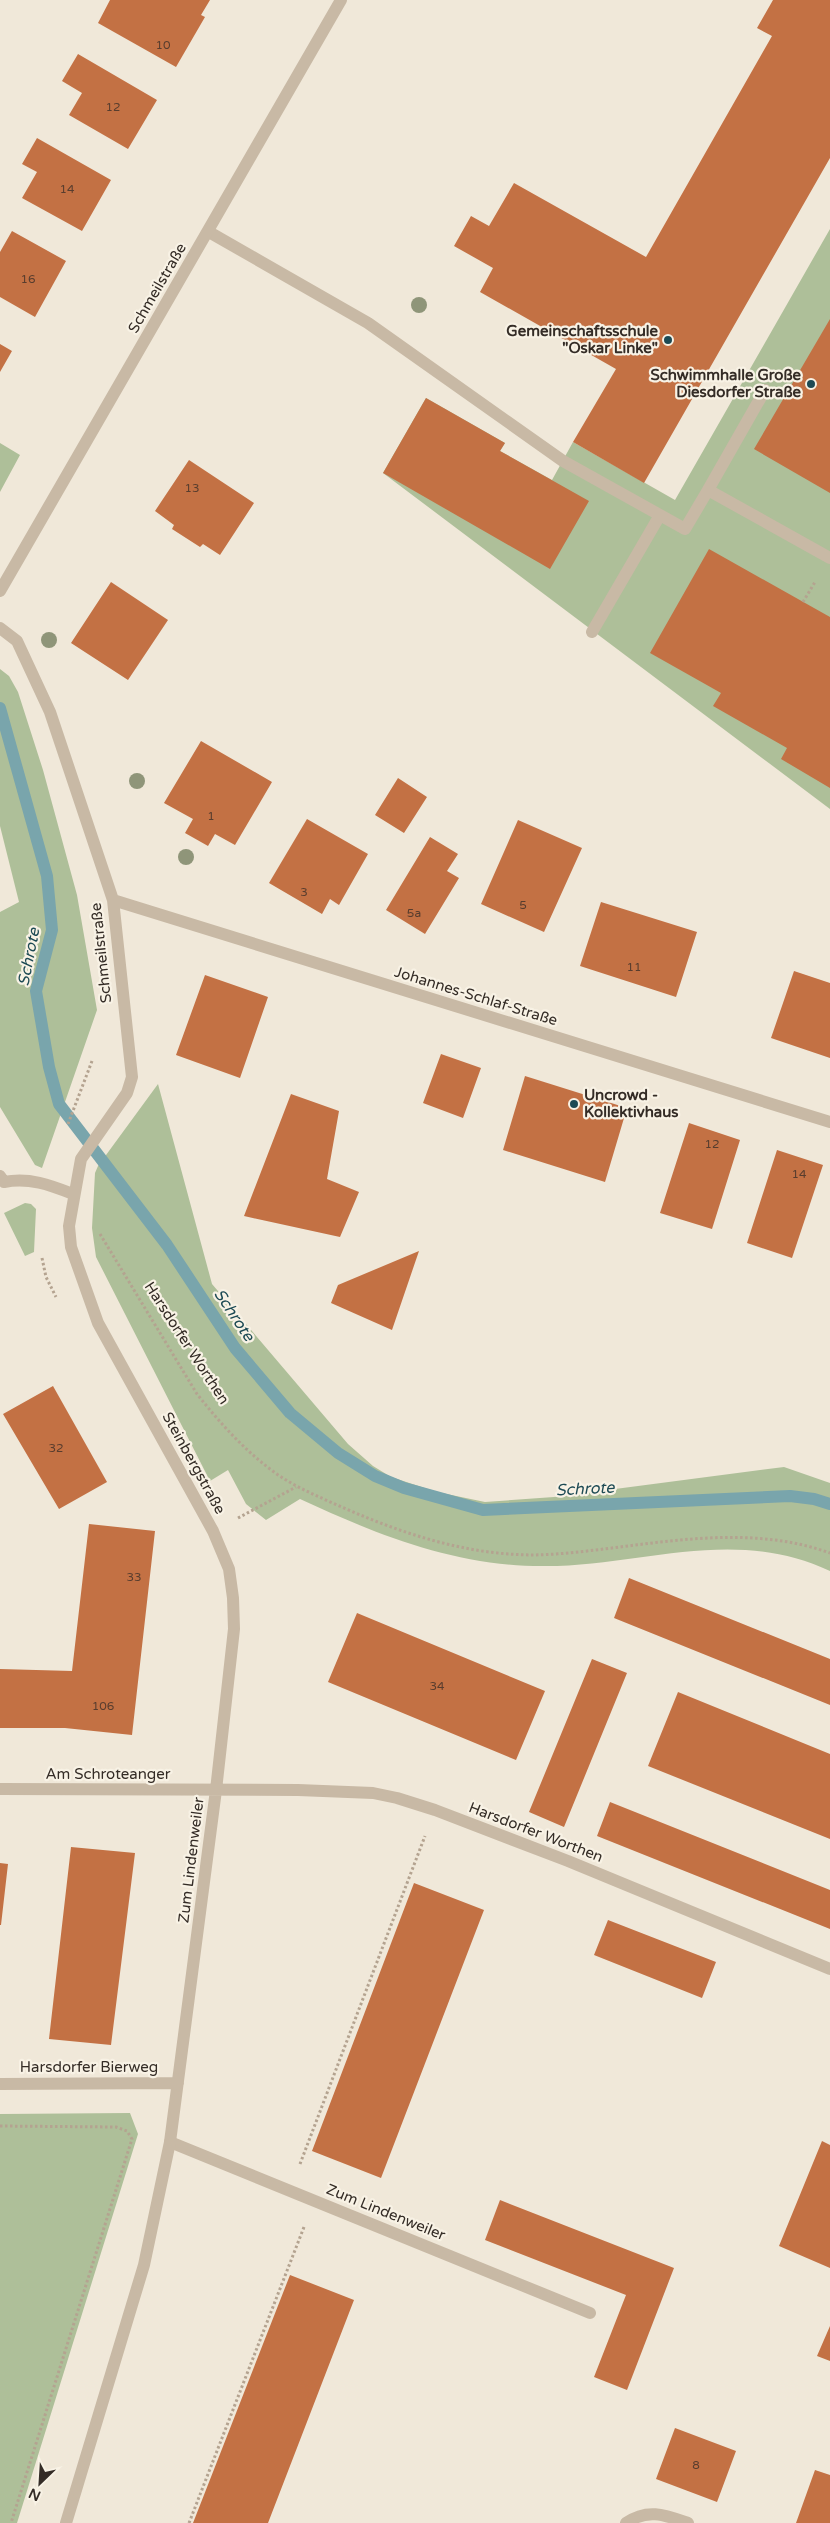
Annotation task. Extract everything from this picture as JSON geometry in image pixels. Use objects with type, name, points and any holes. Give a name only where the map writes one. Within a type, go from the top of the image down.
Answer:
[{"type":"street","name":"Schmeilstraße","points":[[0,591],[209,232],[341,0]]},
{"type":"street","points":[[209,232],[368,323],[563,461],[685,529],[765,390]]},
{"type":"street","points":[[708,490],[830,558]]},
{"type":"street","points":[[592,632],[660,515]]},
{"type":"street","name":"Schmeilstraße","points":[[0,628],[17,641],[50,712],[113,900],[126,1032],[132,1068],[131,1082],[127,1093],[81,1159],[73,1194]]},
{"type":"street","name":"Johannes-Schlaf-Straße","points":[[113,900],[830,1122]]},
{"type":"street","points":[[0,1176],[4,1182],[18,1179],[73,1194]]},
{"type":"street","name":"Steinbergstraße","points":[[73,1194],[69,1226],[70,1247],[98,1323],[213,1531],[229,1569],[234,1614],[216,1790]]},
{"type":"street","name":"Am Schroteanger","points":[[0,1789],[216,1790]]},
{"type":"street","name":"Harsdorfer Worthen","points":[[216,1790],[298,1790],[373,1793],[435,1810],[568,1861],[830,1969]]},
{"type":"street","name":"Zum Lindenweiler","points":[[66,2523],[144,2266],[170,2142],[216,1790]]},
{"type":"street","name":"Harsdorfer Bierweg","points":[[0,2084],[178,2083]]},
{"type":"street","name":"Zum Lindenweiler","points":[[170,2142],[590,2313]]},
{"type":"street","points":[[626,2523],[641,2515],[654,2513],[688,2523]]},
{"type":"path","points":[[66,1128],[92,1061]]},
{"type":"path","name":"Harsdorfer Worthen","points":[[73,1194],[92,1221],[197,1394],[235,1439],[261,1462],[297,1487],[352,1512],[420,1538],[475,1551],[539,1555],[720,1537],[784,1542],[830,1553]]},
{"type":"path","points":[[40,1251],[46,1277],[57,1300]]},
{"type":"path","points":[[213,1531],[297,1487]]},
{"type":"path","points":[[290,2191],[435,1810]]},
{"type":"path","points":[[391,1927],[397,1929]]},
{"type":"path","points":[[357,2014],[363,2017]]},
{"type":"path","points":[[326,2096],[332,2098]]},
{"type":"path","points":[[0,2126],[116,2126],[127,2131],[132,2139],[11,2523]]},
{"type":"path","points":[[189,2523],[267,2317],[314,2200]]},
{"type":"path","points":[[267,2317],[272,2320]]},
{"type":"path","points":[[233,2408],[237,2410]]},
{"type":"green space","points":[[830,229],[830,809],[383,473],[426,398],[505,443],[500,451],[552,480],[573,442],[675,500]]},
{"type":"green space","points":[[0,443],[20,455],[0,492]]},
{"type":"green space","points":[[0,669],[9,676],[18,692],[43,770],[77,895],[97,1010],[42,1168],[35,1165],[0,1107],[0,912],[19,902],[0,826]]},
{"type":"green space","points":[[158,1084],[212,1284],[348,1444],[373,1466],[391,1477],[437,1492],[485,1502],[554,1497],[784,1467],[830,1483],[830,1571],[794,1558],[758,1551],[722,1549],[579,1565],[510,1565],[478,1561],[417,1546],[388,1536],[300,1499],[266,1520],[246,1504],[228,1470],[210,1481],[96,1257],[92,1228],[95,1173],[98,1166]]},
{"type":"green space","points":[[25,1203],[31,1204],[36,1209],[34,1252],[25,1256],[4,1213]]},
{"type":"green space","points":[[130,2113],[138,2134],[17,2523],[0,2523],[0,2114]]},
{"type":"building","points":[[110,0],[210,0],[201,15],[205,17],[176,67],[98,23]]},
{"type":"building","points":[[773,0],[830,0],[830,158],[644,483],[573,442],[616,369],[480,292],[493,268],[454,246],[471,216],[489,226],[514,183],[646,257],[772,36],[757,28]]},
{"type":"building","points":[[78,54],[157,100],[128,149],[69,115],[82,93],[62,81]]},
{"type":"building","points":[[37,138],[111,180],[82,231],[22,198],[37,172],[22,164]]},
{"type":"building","points":[[12,231],[66,261],[35,317],[0,297],[0,252]]},
{"type":"building","name":"Schwimmhalle Große Diesdorfer Straße","points":[[830,319],[830,493],[754,449]]},
{"type":"building","points":[[0,344],[12,351],[0,372]]},
{"type":"building","points":[[426,398],[505,443],[500,451],[589,501],[550,569],[383,473]]},
{"type":"building","points":[[189,460],[254,503],[220,555],[203,544],[200,547],[172,529],[174,525],[155,511]]},
{"type":"building","points":[[709,549],[830,617],[830,788],[781,759],[787,748],[713,706],[721,693],[650,653]]},
{"type":"building","points":[[111,582],[168,620],[128,680],[71,643]]},
{"type":"building","points":[[201,741],[272,782],[235,845],[215,834],[208,846],[185,833],[193,819],[164,803]]},
{"type":"building","points":[[398,778],[427,797],[404,833],[375,815]]},
{"type":"building","points":[[307,819],[368,854],[339,905],[330,899],[322,914],[269,883]]},
{"type":"building","points":[[518,820],[582,848],[544,932],[481,904]]},
{"type":"building","points":[[430,837],[458,854],[447,871],[459,878],[425,934],[386,910]]},
{"type":"building","points":[[601,902],[697,932],[676,997],[580,966]]},
{"type":"building","points":[[794,971],[830,983],[830,1058],[771,1038]]},
{"type":"building","points":[[205,975],[268,997],[240,1078],[176,1055]]},
{"type":"building","points":[[441,1054],[481,1068],[463,1118],[423,1103]]},
{"type":"building","points":[[525,1076],[627,1108],[605,1182],[503,1150]]},
{"type":"building","points":[[291,1094],[339,1111],[327,1179],[359,1192],[340,1237],[244,1216]]},
{"type":"building","points":[[689,1123],[740,1140],[712,1229],[660,1213]]},
{"type":"building","points":[[777,1150],[823,1165],[792,1258],[747,1243]]},
{"type":"building","points":[[419,1251],[392,1330],[331,1303],[338,1285]]},
{"type":"building","points":[[53,1386],[107,1482],[59,1509],[3,1414]]},
{"type":"building","points":[[89,1524],[155,1531],[132,1735],[65,1728],[0,1728],[0,1669],[72,1671]]},
{"type":"building","points":[[629,1578],[830,1659],[830,1705],[614,1618]]},
{"type":"building","points":[[357,1613],[545,1691],[516,1760],[328,1682]]},
{"type":"building","points":[[592,1659],[627,1673],[564,1827],[529,1812]]},
{"type":"building","points":[[678,1692],[830,1754],[830,1839],[648,1766]]},
{"type":"building","points":[[610,1802],[830,1890],[830,1929],[597,1836]]},
{"type":"building","points":[[71,1847],[135,1853],[111,2045],[49,2039]]},
{"type":"building","points":[[0,1863],[8,1864],[1,1925],[0,1925]]},
{"type":"building","points":[[414,1883],[484,1910],[381,2178],[312,2151]]},
{"type":"building","points":[[608,1920],[716,1962],[702,1998],[594,1955]]},
{"type":"building","points":[[822,2141],[830,2145],[830,2268],[779,2246]]},
{"type":"building","points":[[500,2200],[674,2268],[627,2390],[594,2377],[626,2295],[485,2240]]},
{"type":"building","points":[[290,2275],[354,2300],[268,2523],[193,2523]]},
{"type":"building","points":[[830,2326],[830,2361],[817,2356]]},
{"type":"building","points":[[675,2428],[736,2451],[717,2502],[656,2479]]},
{"type":"building","points":[[815,2470],[830,2475],[830,2523],[796,2523]]},
{"type":"waterway","name":"Schrote","points":[[0,708],[47,876],[52,930],[36,991],[49,1067],[59,1104],[167,1245],[235,1348],[290,1413],[338,1453],[375,1476],[404,1488],[483,1510],[790,1496],[814,1499],[830,1504]]},
{"type":"place","name":"Gemeinschaftsschule \"Oskar Linke\"","points":[[668,340]]},
{"type":"place","name":"Schwimmhalle Große Diesdorfer Straße","points":[[811,384]]},
{"type":"place","name":"Uncrowd - Kollektivhaus","points":[[574,1104]]}]
